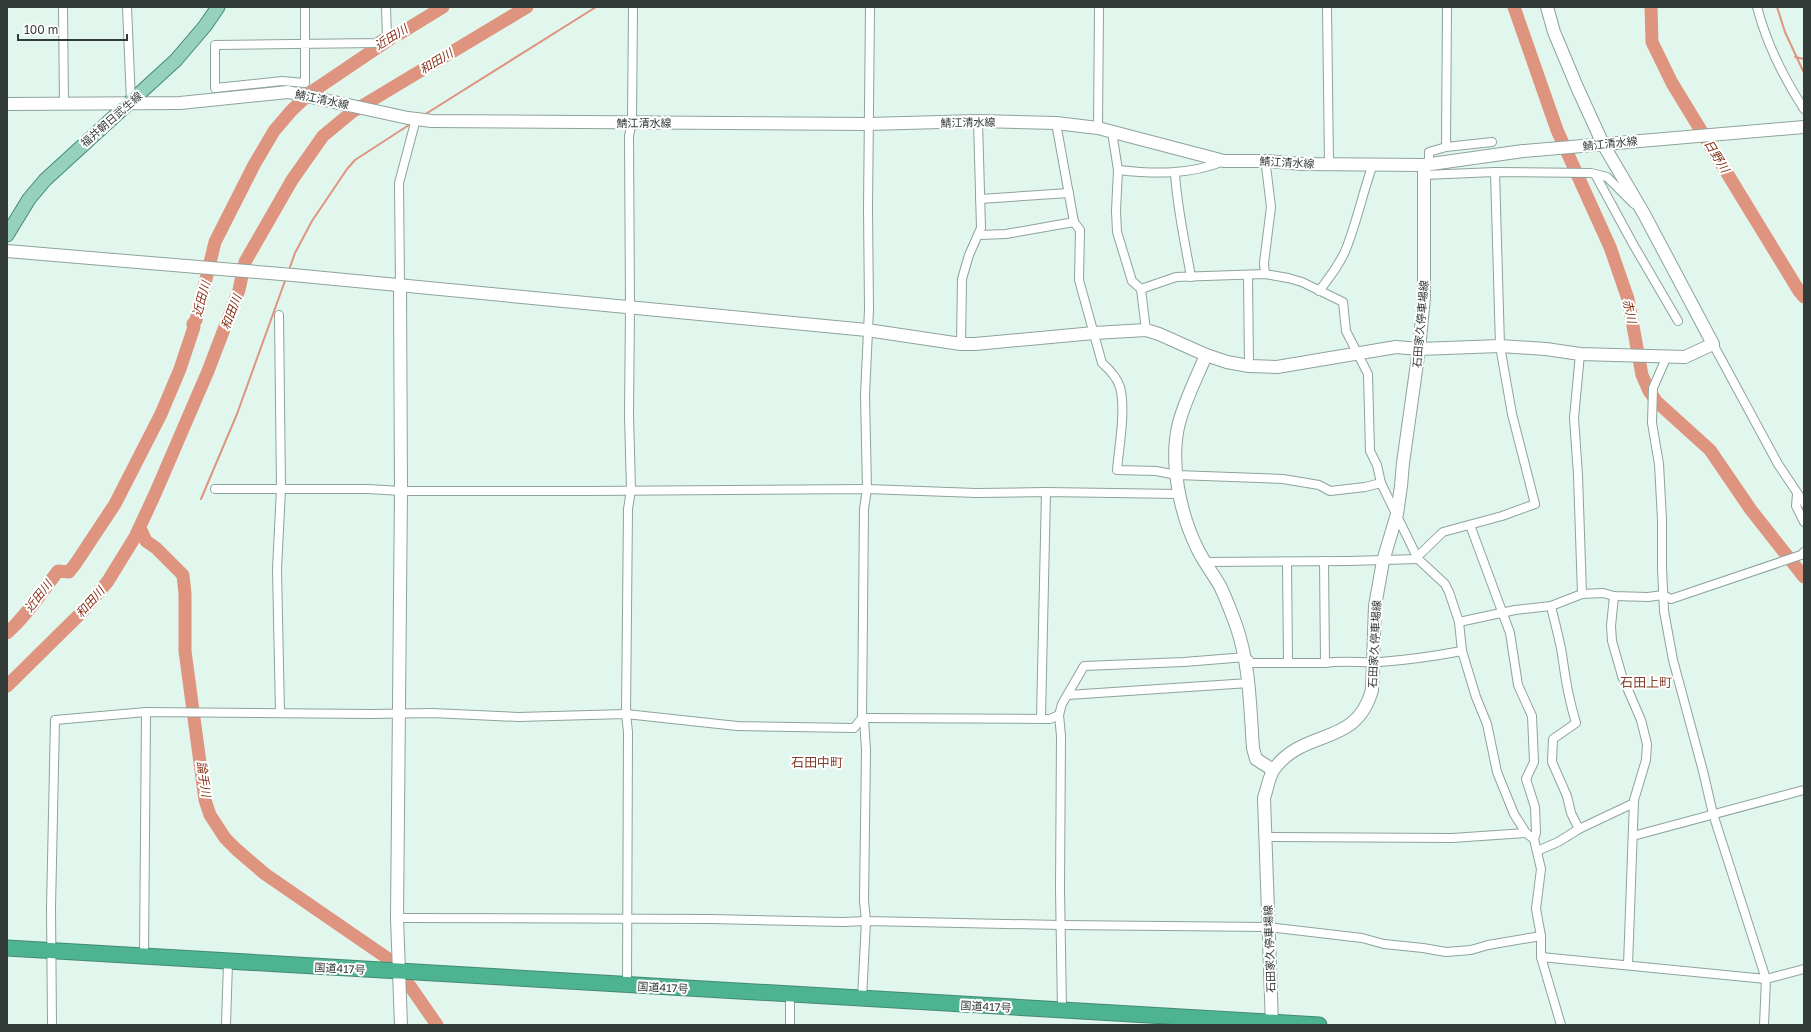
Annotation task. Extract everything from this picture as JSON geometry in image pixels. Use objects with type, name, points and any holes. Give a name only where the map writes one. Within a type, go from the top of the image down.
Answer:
[{"type":"highway","name":"国道417号","points":[[7,948],[1272,1024],[1319,1025]]},
{"type":"main road","name":"福井朝日武生線","points":[[7,235],[29,199],[45,180],[180,56],[218,7]]},
{"type":"street","points":[[63,7],[64,104]]},
{"type":"street","points":[[127,7],[130,103]]},
{"type":"street","points":[[304,7],[305,44],[305,83],[282,81],[215,88],[216,45],[305,44],[376,43],[386,36],[386,7]]},
{"type":"street","points":[[627,985],[626,920],[628,732],[626,714],[628,509],[631,490],[629,415],[629,136],[632,122],[633,7]]},
{"type":"street","points":[[862,999],[866,921],[864,901],[866,750],[863,718],[864,509],[867,489],[865,395],[869,309],[868,124],[870,7]]},
{"type":"street","points":[[1098,128],[1099,7]]},
{"type":"street","points":[[1327,7],[1329,164]]},
{"type":"street","points":[[1446,147],[1447,7]]},
{"type":"street","points":[[1547,7],[1554,32],[1577,87],[1609,143],[1644,214],[1760,431],[1797,494],[1804,503]]},
{"type":"street","points":[[1757,7],[1775,60],[1804,109]]},
{"type":"street","name":"鯖江清水線","points":[[7,104],[180,102],[292,92],[398,116],[432,122],[868,124],[978,121],[1056,123],[1098,128],[1142,138],[1224,161],[1268,161],[1302,164],[1373,164],[1426,168],[1523,151],[1786,127],[1804,127]]},
{"type":"street","points":[[401,1025],[397,918],[401,491],[399,183],[416,119]]},
{"type":"street","points":[[962,344],[962,279],[969,255],[981,228],[978,121]]},
{"type":"street","points":[[1056,123],[1074,222],[1080,230],[1079,280],[1102,363],[1110,369],[1120,387],[1122,412],[1117,470],[1156,471],[1177,475],[1284,480],[1319,485],[1330,491],[1358,488],[1380,482]]},
{"type":"street","points":[[1112,132],[1118,170],[1116,211],[1117,232],[1132,281],[1140,290],[1146,330]]},
{"type":"street","points":[[1492,142],[1446,147],[1429,152],[1426,168],[1495,172],[1596,174],[1607,177],[1644,214]]},
{"type":"street","points":[[1118,170],[1175,173],[1205,169],[1224,161]]},
{"type":"street","points":[[1265,274],[1264,263],[1271,207],[1266,166],[1268,161]]},
{"type":"street","points":[[1320,291],[1346,250],[1373,164]]},
{"type":"street","name":"石田家久停車場線","points":[[1272,1024],[1264,798],[1273,770],[1290,752],[1302,745],[1337,733],[1354,722],[1371,696],[1374,662],[1375,606],[1383,561],[1397,514],[1419,349],[1424,297],[1426,168]]},
{"type":"street","points":[[1205,562],[1383,561],[1417,558],[1443,532],[1535,504],[1512,414],[1500,346],[1495,172]]},
{"type":"street","points":[[1175,173],[1182,231],[1186,241],[1191,277]]},
{"type":"street","points":[[1596,174],[1633,244],[1678,321]]},
{"type":"street","points":[[980,199],[1069,193]]},
{"type":"street","points":[[979,235],[1006,234],[1074,222]]},
{"type":"street","points":[[7,251],[280,274],[867,330],[962,344],[1146,330],[1159,334],[1206,355],[1227,362],[1249,366],[1277,367],[1396,347],[1419,349],[1500,346],[1546,349],[1580,354],[1685,357],[1713,344]]},
{"type":"street","points":[[1140,290],[1176,277],[1248,276],[1265,274],[1288,278],[1343,302],[1346,331],[1368,374],[1370,451],[1377,465],[1380,482],[1397,514],[1417,558],[1445,584],[1460,622],[1462,651],[1476,697],[1487,724],[1497,772],[1514,814],[1526,833],[1534,839]]},
{"type":"street","points":[[1248,276],[1250,335],[1249,366]]},
{"type":"street","points":[[279,314],[281,489],[277,569],[280,713]]},
{"type":"street","points":[[1580,354],[1574,418],[1578,475],[1582,594]]},
{"type":"street","points":[[1206,355],[1179,422],[1176,439],[1179,494],[1188,530],[1221,588],[1236,625],[1246,657],[1249,683],[1252,748],[1256,758],[1273,770]]},
{"type":"street","points":[[1666,356],[1653,388],[1652,416],[1659,464],[1662,520],[1663,595],[1673,660],[1713,814],[1766,980],[1764,1025]]},
{"type":"street","points":[[215,489],[368,488],[401,491],[867,489],[969,493],[1046,492],[1179,494]]},
{"type":"street","points":[[1041,718],[1046,492]]},
{"type":"street","points":[[1797,494],[1796,506],[1804,522]]},
{"type":"street","points":[[1470,525],[1510,633],[1518,685],[1532,716],[1534,762],[1526,779],[1535,807],[1536,833],[1534,839],[1540,869],[1536,909],[1541,936],[1542,957],[1561,1025]]},
{"type":"street","points":[[1460,622],[1502,613],[1551,606],[1582,594],[1603,593],[1614,596],[1663,595],[1671,599],[1801,555],[1804,552]]},
{"type":"street","points":[[1324,561],[1325,663]]},
{"type":"street","points":[[1287,562],[1288,663]]},
{"type":"street","points":[[1614,596],[1611,626],[1612,641],[1622,676],[1641,720],[1646,744],[1646,760],[1634,803],[1634,836],[1628,965]]},
{"type":"street","points":[[1551,606],[1563,661],[1563,673],[1569,701],[1576,723],[1553,739],[1552,762],[1567,796],[1579,829]]},
{"type":"street","points":[[1062,1011],[1060,925],[1061,736],[1059,715],[1062,704],[1084,666],[1184,662],[1246,657],[1252,663],[1402,661],[1462,651]]},
{"type":"street","points":[[1068,695],[1249,683]]},
{"type":"street","points":[[144,957],[146,712]]},
{"type":"street","points":[[52,1025],[51,908],[55,720],[146,712],[432,713],[518,717],[626,714],[737,726],[854,728],[863,718],[1050,719],[1059,715]]},
{"type":"street","points":[[1634,836],[1804,790]]},
{"type":"street","points":[[1537,851],[1558,842],[1579,829],[1634,803]]},
{"type":"street","points":[[1266,837],[1452,838],[1526,833]]},
{"type":"street","points":[[397,918],[626,920],[704,919],[1268,927],[1362,938],[1384,944],[1446,952],[1470,950],[1488,945],[1541,936]]},
{"type":"street","points":[[1542,957],[1766,980],[1804,968]]},
{"type":"street","points":[[226,1025],[228,962]]},
{"type":"street","points":[[790,994],[790,1025]]},
{"type":"waterway","name":"近田川","points":[[7,633],[28,611],[58,571],[69,572],[115,504],[161,414],[180,369],[194,327],[193,324],[196,320],[215,242],[254,165],[274,131],[291,111],[310,93],[390,39],[391,36],[399,34],[443,7]]},
{"type":"waterway","name":"和田川","points":[[7,686],[83,611],[108,581],[135,537],[208,371],[239,290],[245,262],[292,180],[323,136],[352,112],[527,7]]},
{"type":"waterway","points":[[424,115],[596,7]]},
{"type":"waterway","name":"赤川","points":[[1514,7],[1557,130],[1610,247],[1628,299],[1642,375],[1649,391],[1657,402],[1710,450],[1751,510],[1804,577]]},
{"type":"waterway","name":"日野川","points":[[1651,7],[1652,42],[1672,83],[1804,297]]},
{"type":"waterway","points":[[1777,7],[1785,32],[1804,73]]},
{"type":"waterway","points":[[1795,57],[1804,59]]},
{"type":"waterway","points":[[289,270],[295,253],[312,221],[347,169],[355,160],[412,123]]},
{"type":"waterway","points":[[201,499],[237,414],[286,278]]},
{"type":"waterway","name":"論手川","points":[[140,528],[146,541],[156,548],[183,575],[185,594],[185,651],[205,800],[210,815],[225,838],[265,874],[390,960]]},
{"type":"waterway","name":"論手川","points":[[410,986],[437,1025]]},
{"type":"district","name":"石田上町","points":[[1646,682]]},
{"type":"district","name":"石田中町","points":[[817,762]]}]
